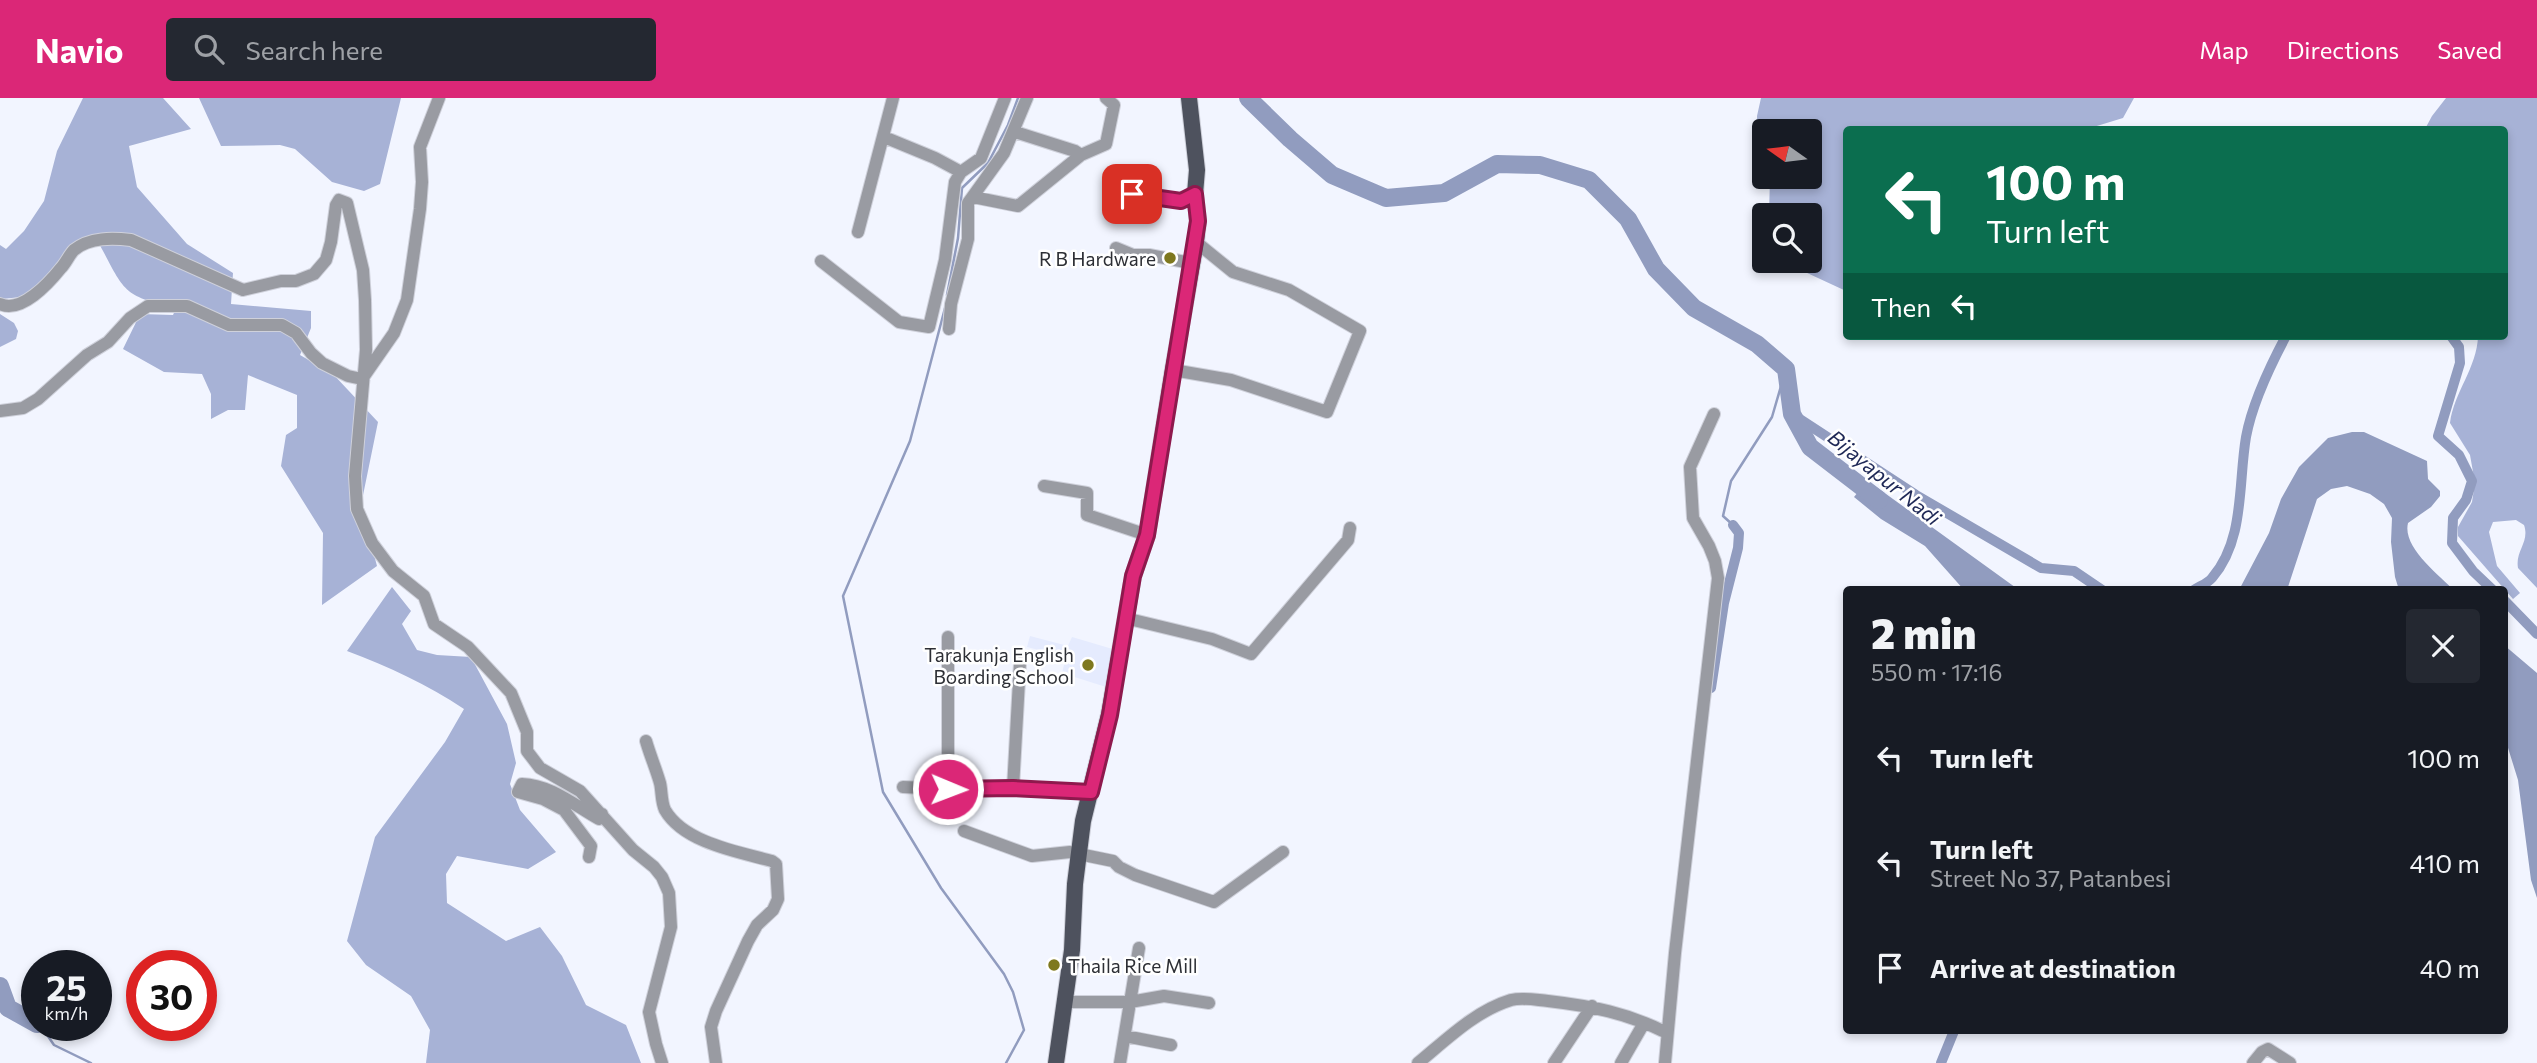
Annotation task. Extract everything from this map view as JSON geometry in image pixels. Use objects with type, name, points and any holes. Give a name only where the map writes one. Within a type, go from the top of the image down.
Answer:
[{"type":"main road","points":[[1056,1063],[1072,950],[1083,821],[1110,715],[1133,576],[1147,535],[1196,242],[1196,170],[1189,98]]},
{"type":"street","points":[[362,379],[394,333],[407,300],[420,209],[420,147],[439,98]]},
{"type":"street","points":[[858,232],[893,98]]},
{"type":"street","points":[[821,261],[899,322],[929,327],[945,260],[952,192],[961,172],[981,158],[1005,98]]},
{"type":"street","points":[[949,329],[951,304],[968,239],[968,203],[1004,153],[1027,98]]},
{"type":"street","points":[[973,197],[1018,206],[1080,155],[1106,144],[1114,105],[1106,98]]},
{"type":"street","points":[[1015,132],[1075,151],[1080,155]]},
{"type":"street","points":[[884,138],[935,158],[961,172]]},
{"type":"street","points":[[1116,207],[1127,195],[1132,194],[1181,201],[1195,194]]},
{"type":"street","points":[[0,304],[8,308],[17,306],[40,289],[75,250],[91,242],[112,238],[131,240],[243,290],[281,281],[296,281],[314,274],[326,260],[336,205],[339,200],[344,200],[351,216],[363,270],[366,351],[355,476],[357,509],[372,543],[394,570],[424,597],[434,624],[468,647],[512,693],[527,732],[527,751],[540,768],[580,791],[633,850],[662,877],[669,893],[671,927],[649,1012],[662,1063]]},
{"type":"street","points":[[1173,370],[1231,380],[1327,412],[1360,331],[1289,290],[1233,272],[1196,242]]},
{"type":"street","points":[[1116,247],[1133,256],[1149,255],[1191,263]]},
{"type":"street","points":[[0,411],[23,408],[38,399],[87,355],[108,342],[130,318],[148,306],[187,306],[229,325],[282,325],[296,333],[322,363],[348,376],[362,379]]},
{"type":"street","points":[[1665,1063],[1718,578],[1709,546],[1693,518],[1690,467],[1714,414]]},
{"type":"street","points":[[1044,486],[1087,493],[1087,515],[1147,535]]},
{"type":"street","points":[[1125,618],[1212,639],[1251,654],[1349,534]]},
{"type":"street","points":[[948,637],[948,789]]},
{"type":"street","points":[[1013,788],[1020,663]]},
{"type":"street","points":[[646,741],[661,785],[664,808],[674,820],[710,843],[776,864],[778,899],[773,910],[752,933],[711,1027],[716,1063]]},
{"type":"street","points":[[589,857],[591,846],[564,810],[543,799],[518,792],[522,784],[531,785],[556,792],[599,819],[602,814]]},
{"type":"street","points":[[903,787],[1091,792]]},
{"type":"street","points":[[964,831],[1032,856],[1070,852],[1113,861],[1135,875],[1214,902],[1283,852]]},
{"type":"street","points":[[1121,1063],[1139,948]]},
{"type":"street","points":[[1064,1002],[1130,1002],[1164,996],[1209,1003]]},
{"type":"street","points":[[1418,1063],[1472,1019],[1512,1000],[1527,998],[1592,1006],[1667,1033]]},
{"type":"street","points":[[1554,1063],[1592,1006]]},
{"type":"street","points":[[1621,1063],[1644,1023]]},
{"type":"street","points":[[1125,1036],[1171,1045]]},
{"type":"street","points":[[2253,1063],[2268,1049],[2290,1063]]},
{"type":"shaded area","points":[[83,98],[163,98],[191,129],[129,146],[137,187],[187,244],[233,273],[231,304],[311,311],[311,328],[300,355],[333,374],[378,422],[361,505],[377,566],[322,605],[323,533],[281,466],[286,435],[297,428],[297,395],[248,375],[245,410],[228,410],[211,419],[211,394],[202,374],[164,372],[123,349],[140,314],[173,315],[177,306],[144,299],[125,288],[97,240],[42,284],[21,297],[0,297],[0,245],[6,249],[24,231],[44,201],[57,151]]},
{"type":"shaded area","points":[[199,98],[401,98],[380,184],[364,191],[332,182],[295,149],[280,145],[221,146]]},
{"type":"shaded area","points":[[1761,98],[2134,98],[2123,118],[2097,126],[1843,126],[1843,290],[1807,273],[1822,273],[1822,203],[1769,203],[1770,189],[1822,189],[1822,119],[1757,119]]},
{"type":"shaded area","points":[[2446,98],[2537,98],[2537,588],[2518,568],[2525,536],[2524,525],[2516,520],[2493,522],[2489,532],[2497,566],[2520,593],[2513,599],[2508,593],[2508,586],[2502,586],[2458,536],[2458,527],[2472,502],[2475,483],[2470,455],[2450,423],[2456,401],[2474,359],[2478,340],[2508,340],[2508,126],[2427,126]]},
{"type":"shaded area","points":[[0,314],[14,323],[18,331],[16,339],[0,347]]},
{"type":"shaded area","points":[[2364,432],[2427,461],[2428,479],[2440,491],[2440,496],[2431,507],[2408,523],[2408,532],[2416,551],[2450,586],[2398,586],[2391,542],[2392,518],[2384,504],[2370,494],[2347,486],[2331,489],[2317,499],[2288,586],[2241,586],[2269,533],[2281,499],[2299,467],[2328,438]]},
{"type":"shaded area","points":[[1867,481],[2013,586],[1960,586],[1925,546],[1881,519],[1854,497]]},
{"type":"shaded area","points":[[392,587],[411,611],[402,624],[417,650],[437,655],[471,657],[507,724],[516,763],[510,784],[520,810],[556,852],[528,869],[457,856],[446,874],[447,903],[506,941],[540,927],[562,956],[586,1005],[626,1025],[641,1063],[426,1063],[430,1030],[411,996],[366,965],[347,941],[375,837],[445,742],[464,709],[407,677],[347,651]]},
{"type":"shaded area","name":"Tarakunja English Boarding School","points":[[1030,636],[1068,646],[1072,637],[1116,650],[1106,687],[1062,673],[1066,657],[1027,647]]},
{"type":"shaded area","points":[[2508,648],[2537,673],[2537,898],[2531,880],[2518,780],[2508,748]]},
{"type":"waterway","points":[[947,295],[958,238],[962,188],[988,163],[1008,125],[1018,98]]},
{"type":"waterway","name":"Bijayapur Nadi","points":[[1248,98],[1332,175],[1386,198],[1444,193],[1497,164],[1540,165],[1589,180],[1628,219],[1656,269],[1694,308],[1757,344],[1786,369],[1792,414],[1810,447],[1879,500]]},
{"type":"waterway","points":[[945,308],[910,441],[843,596],[883,792],[941,888],[1004,974],[1013,992],[1024,1030],[1006,1063]]},
{"type":"waterway","points":[[2201,586],[2212,578],[2230,547],[2238,511],[2249,424],[2262,385],[2284,340]]},
{"type":"waterway","points":[[2454,340],[2459,347],[2460,363],[2438,436],[2459,455],[2472,481],[2466,500],[2453,518],[2452,543],[2473,571],[2489,586]]},
{"type":"waterway","points":[[1733,525],[1723,516],[1731,481],[1772,417],[1786,369]]},
{"type":"waterway","points":[[1792,414],[1916,495],[2041,568],[2074,571],[2096,586]]},
{"type":"waterway","points":[[1711,688],[1724,603],[1738,548],[1739,533],[1733,525]]},
{"type":"waterway","points":[[2508,604],[2537,634]]},
{"type":"waterway","points":[[0,986],[8,1008],[21,1015]]},
{"type":"waterway","points":[[1941,1063],[1953,1034]]},
{"type":"waterway","points":[[51,1041],[54,1045],[91,1063]]},
{"type":"place","name":"R B Hardware","points":[[1170,258]]},
{"type":"place","name":"Tarakunja English Boarding School","points":[[1088,665]]},
{"type":"place","name":"Thaila Rice Mill","points":[[1054,965]]},
{"type":"route","points":[[948,789],[1013,788],[1091,792],[1110,715],[1133,576],[1147,535],[1198,221],[1195,194],[1181,201],[1132,194]]}]
